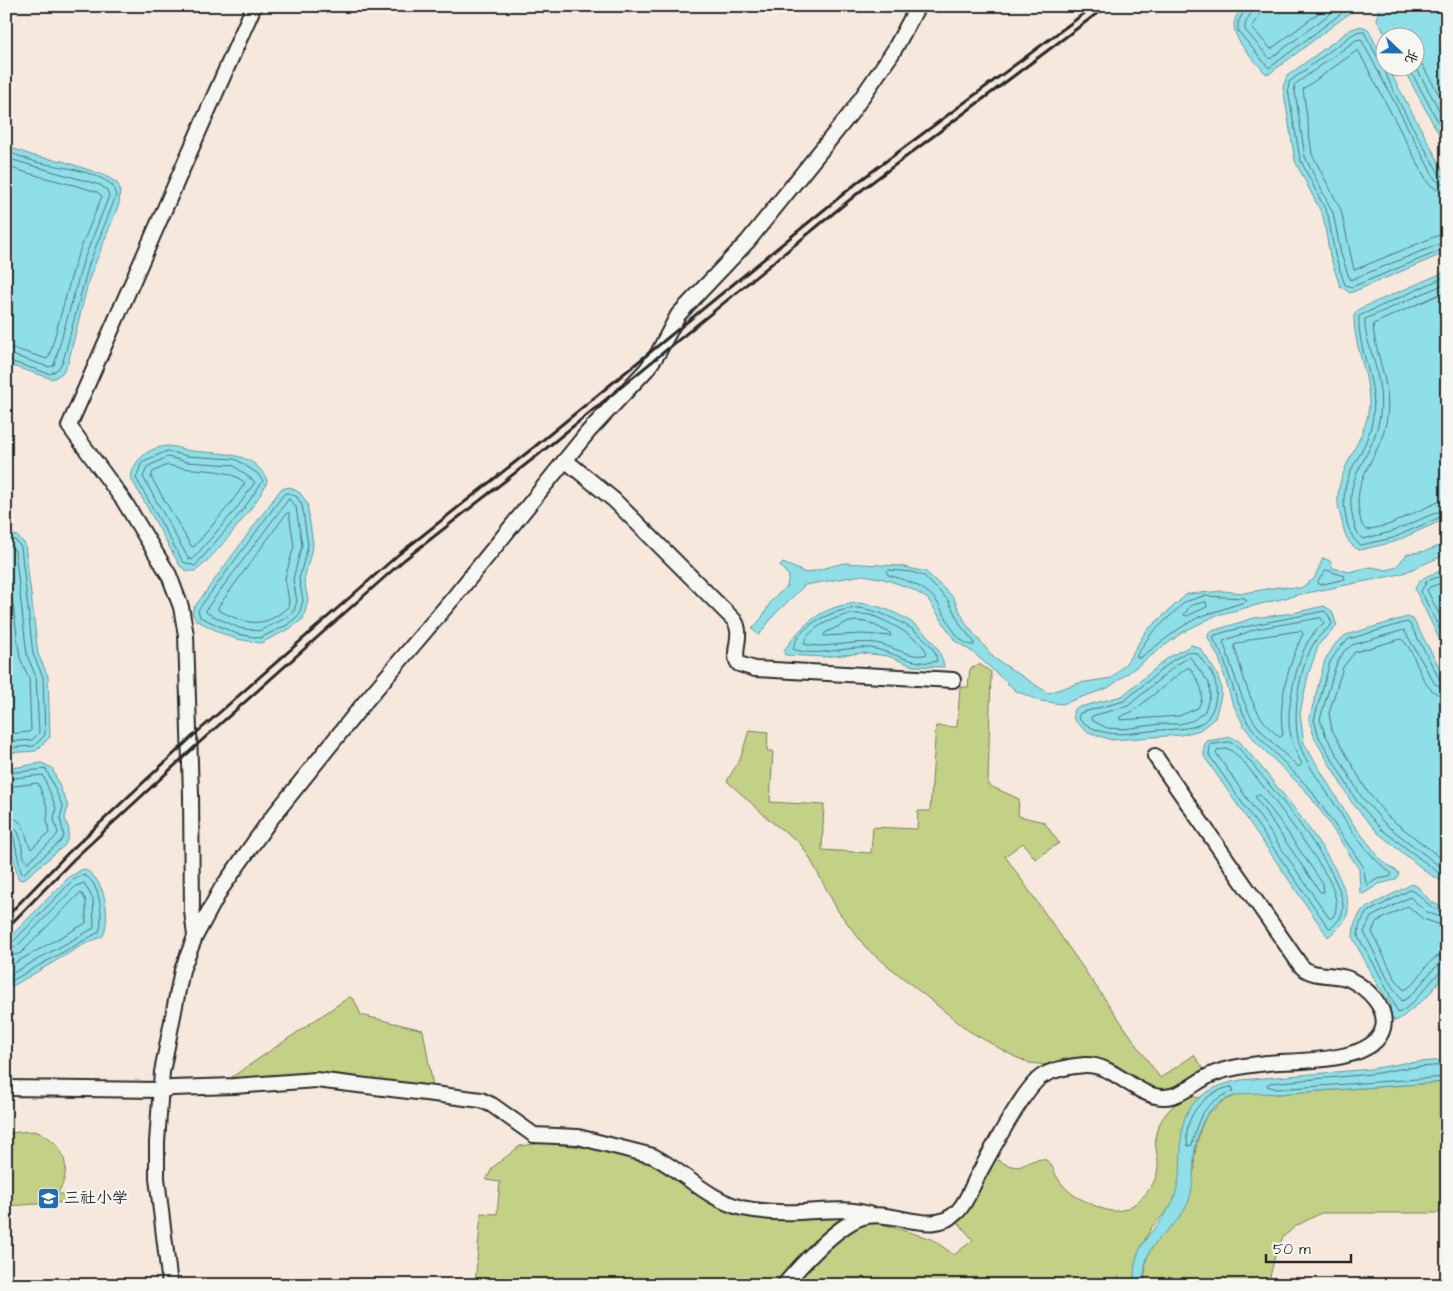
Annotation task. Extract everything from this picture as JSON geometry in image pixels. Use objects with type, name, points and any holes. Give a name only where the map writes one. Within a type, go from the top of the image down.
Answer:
[{"type":"street","points":[[195,937],[192,911],[191,794],[186,635],[181,607],[169,575],[124,501],[69,426],[254,6]]},
{"type":"street","points":[[170,1285],[158,1178],[161,1090],[166,1048],[182,970],[195,937],[221,888],[270,820],[595,423],[647,369],[658,354],[678,315],[748,241],[851,113],[893,52],[918,6]]},
{"type":"street","points":[[565,460],[614,500],[734,620],[739,632],[736,657],[739,664],[765,669],[953,680]]},
{"type":"street","points":[[6,1088],[161,1090],[316,1080],[481,1100],[492,1105],[534,1135],[578,1137],[653,1156],[701,1190],[741,1207],[783,1212],[850,1209],[921,1223],[933,1222],[952,1216],[967,1198],[976,1178],[1029,1088],[1044,1074],[1074,1066],[1095,1066],[1153,1095],[1165,1097],[1177,1094],[1205,1077],[1222,1071],[1267,1063],[1330,1059],[1371,1046],[1381,1034],[1383,1014],[1369,993],[1349,979],[1308,972],[1301,966],[1155,756]]},
{"type":"street","points":[[784,1285],[800,1265],[847,1225],[861,1217],[873,1215]]},
{"type":"green space","points":[[979,664],[991,672],[988,785],[1019,799],[1018,816],[1044,822],[1059,843],[1035,859],[1023,843],[1005,856],[1160,1078],[1194,1055],[1206,1072],[1174,1090],[1161,1090],[1057,1063],[1046,1065],[1030,1063],[1015,1057],[969,1031],[867,949],[838,911],[799,842],[773,823],[727,781],[741,757],[749,730],[768,732],[767,751],[773,751],[770,802],[824,805],[822,850],[871,853],[873,827],[917,829],[918,811],[930,811],[936,726],[957,727],[960,687],[968,687],[970,669]]},
{"type":"green space","points":[[349,997],[354,999],[361,1015],[423,1030],[433,1087],[346,1077],[295,1074],[229,1079]]},
{"type":"green space","points":[[1447,1082],[1447,1213],[1321,1213],[1296,1226],[1283,1237],[1276,1252],[1268,1285],[1144,1285],[1146,1260],[1150,1250],[1162,1233],[1175,1222],[1195,1168],[1194,1158],[1200,1130],[1207,1114],[1225,1100],[1252,1091],[1277,1094]]},
{"type":"green space","points":[[1187,1095],[1199,1098],[1185,1122],[1178,1187],[1172,1204],[1150,1230],[1144,1243],[1136,1264],[1134,1285],[475,1285],[481,1213],[497,1214],[500,1182],[486,1180],[493,1167],[520,1146],[543,1143],[598,1149],[638,1159],[664,1169],[692,1190],[734,1212],[842,1212],[932,1239],[954,1255],[973,1240],[956,1220],[995,1159],[1018,1167],[1044,1159],[1051,1165],[1059,1181],[1068,1191],[1093,1205],[1105,1209],[1120,1211],[1136,1203],[1149,1190],[1157,1175],[1158,1163],[1155,1137],[1158,1127],[1168,1111]]},
{"type":"green space","points":[[34,1131],[52,1141],[59,1148],[63,1156],[65,1175],[57,1194],[68,1194],[69,1202],[6,1206],[6,1133]]},
{"type":"water","points":[[1244,6],[1359,6],[1269,74],[1265,73],[1245,49],[1235,32],[1234,24],[1237,15]]},
{"type":"water","points":[[1379,6],[1447,6],[1447,149],[1408,78],[1426,78],[1426,28],[1382,28],[1377,20]]},
{"type":"water","points":[[1361,26],[1368,29],[1376,45],[1376,78],[1393,78],[1447,177],[1447,252],[1350,293],[1340,286],[1330,256],[1323,216],[1295,161],[1283,87],[1287,76],[1350,30]]},
{"type":"water","points":[[6,146],[34,156],[62,161],[104,175],[117,183],[120,189],[119,204],[89,279],[68,363],[62,373],[53,379],[6,364]]},
{"type":"water","points":[[1447,271],[1447,518],[1394,542],[1360,550],[1356,549],[1351,544],[1344,530],[1338,500],[1344,472],[1360,438],[1368,415],[1367,380],[1356,337],[1354,315],[1359,309]]},
{"type":"water","points":[[168,446],[244,458],[261,470],[267,480],[265,487],[248,512],[212,556],[195,571],[187,571],[180,566],[131,478],[135,465],[144,455],[155,449]]},
{"type":"water","points":[[290,487],[300,493],[307,503],[313,544],[304,580],[308,600],[303,619],[289,629],[261,643],[236,639],[196,620],[192,613],[193,609],[281,489]]},
{"type":"water","points":[[6,532],[17,536],[25,544],[38,654],[48,676],[50,737],[36,751],[6,753]]},
{"type":"water","points":[[1447,543],[1447,554],[1401,574],[1297,595],[1217,615],[1183,632],[1108,688],[1062,704],[1040,701],[1016,691],[974,653],[955,641],[928,599],[910,588],[884,579],[863,575],[805,585],[775,614],[759,635],[752,629],[761,619],[772,600],[787,586],[789,576],[780,566],[783,563],[806,573],[844,563],[900,566],[926,572],[953,597],[966,624],[994,658],[1048,693],[1079,683],[1112,678],[1127,662],[1146,631],[1187,594],[1223,591],[1244,593],[1278,587],[1301,588],[1314,579],[1323,558],[1330,561],[1333,568],[1348,572],[1371,567],[1387,570],[1396,567],[1407,554],[1426,551]]},
{"type":"water","points":[[1447,569],[1447,655],[1415,589],[1424,578]]},
{"type":"water","points":[[858,603],[885,609],[912,623],[924,632],[933,643],[940,654],[944,667],[913,666],[888,656],[862,653],[824,657],[785,655],[784,651],[791,641],[815,617],[835,607]]},
{"type":"water","points":[[1324,606],[1332,611],[1337,626],[1319,644],[1308,675],[1300,714],[1304,743],[1350,820],[1382,861],[1398,872],[1399,875],[1395,880],[1379,884],[1363,894],[1360,892],[1359,869],[1323,814],[1306,791],[1256,742],[1244,726],[1232,702],[1219,658],[1208,638],[1209,632],[1254,618],[1293,613]]},
{"type":"water","points":[[1407,617],[1413,619],[1447,681],[1447,885],[1428,873],[1378,833],[1352,803],[1315,739],[1309,720],[1325,660],[1336,643],[1346,635]]},
{"type":"water","points":[[1192,645],[1201,649],[1217,674],[1221,686],[1221,696],[1215,718],[1200,730],[1181,735],[1111,740],[1086,731],[1074,720],[1073,711],[1076,708],[1122,696],[1169,657]]},
{"type":"water","points":[[1231,737],[1239,741],[1305,822],[1336,871],[1345,893],[1348,910],[1344,922],[1328,937],[1204,756],[1204,746],[1207,741]]},
{"type":"water","points":[[42,763],[52,768],[68,806],[65,818],[69,830],[68,838],[65,845],[23,880],[18,879],[6,822],[6,769]]},
{"type":"water","points":[[83,869],[91,873],[97,880],[105,899],[106,919],[103,936],[81,946],[6,990],[6,941],[69,877]]},
{"type":"water","points":[[1412,884],[1418,887],[1431,902],[1447,909],[1447,970],[1428,996],[1395,1021],[1391,1016],[1390,1003],[1378,986],[1353,938],[1354,925],[1362,910]]},
{"type":"water","points":[[1447,1060],[1447,1082],[1277,1094],[1244,1094],[1218,1104],[1209,1112],[1202,1124],[1197,1139],[1192,1186],[1188,1203],[1174,1224],[1153,1246],[1145,1269],[1144,1285],[1134,1285],[1134,1270],[1141,1247],[1166,1213],[1175,1197],[1179,1176],[1184,1119],[1195,1102],[1203,1095],[1231,1082],[1241,1080],[1371,1069],[1404,1063]]},
{"type":"railway","points":[[6,917],[68,853],[194,735],[399,554],[533,448],[858,182],[1094,6]]},
{"type":"railway","points":[[6,929],[74,859],[200,742],[404,560],[538,455],[863,189],[1107,6]]},
{"type":"place","name":"三社小学","points":[[48,1198]]}]
